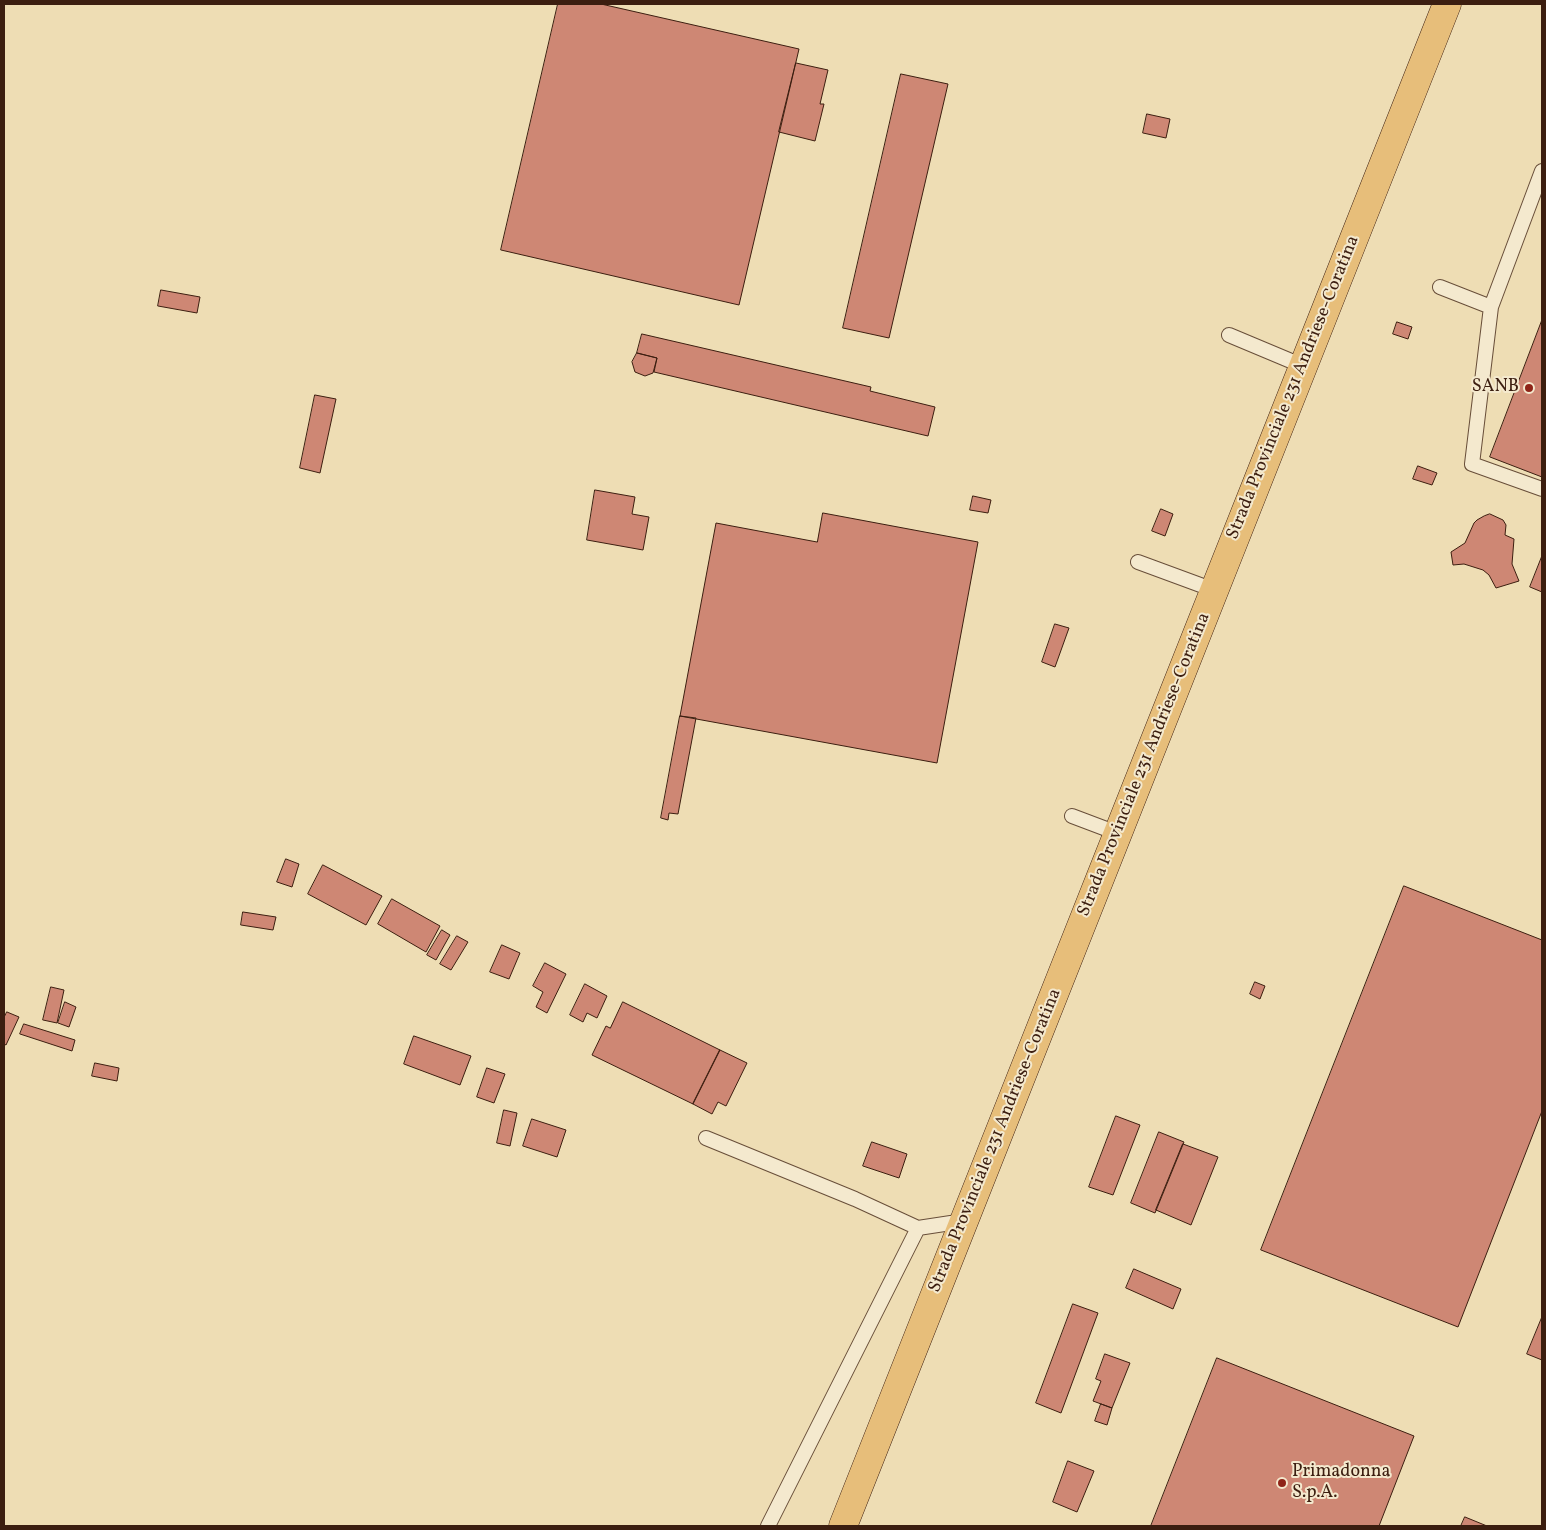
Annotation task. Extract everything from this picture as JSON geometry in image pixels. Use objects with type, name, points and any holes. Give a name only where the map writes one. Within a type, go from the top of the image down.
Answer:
[{"type":"main road","name":"Strada Provinciale 231 Andriese-Coratina","points":[[843,1526],[1447,4]]},
{"type":"lane","points":[[1542,171],[1491,307],[1472,464],[1542,489]]},
{"type":"lane","points":[[1440,287],[1491,307]]},
{"type":"lane","points":[[1229,336],[1303,366]]},
{"type":"lane","points":[[1138,562],[1214,590]]},
{"type":"lane","points":[[1072,816],[1118,833]]},
{"type":"lane","points":[[706,1138],[855,1199],[918,1228],[964,1221]]},
{"type":"lane","points":[[768,1526],[918,1228]]},
{"type":"building","points":[[558,4],[601,4],[799,49],[739,305],[501,250]]},
{"type":"building","points":[[796,63],[828,70],[820,104],[824,104],[815,141],[779,132]]},
{"type":"building","points":[[901,74],[948,84],[889,338],[843,328]]},
{"type":"building","points":[[1147,114],[1170,119],[1166,138],[1143,133]]},
{"type":"building","points":[[161,290],[200,297],[197,313],[158,306]]},
{"type":"building","name":"SANB","points":[[1542,320],[1542,477],[1490,457]]},
{"type":"building","points":[[1397,322],[1412,327],[1408,339],[1393,334]]},
{"type":"building","points":[[642,334],[871,387],[870,391],[935,407],[928,436],[654,372],[657,358],[637,353]]},
{"type":"building","points":[[637,353],[657,358],[653,373],[645,376],[635,372],[632,362]]},
{"type":"building","points":[[315,395],[336,399],[320,473],[300,468]]},
{"type":"building","points":[[1418,466],[1437,473],[1432,485],[1413,479]]},
{"type":"building","points":[[595,490],[635,497],[632,514],[649,517],[643,550],[587,540]]},
{"type":"building","points":[[973,496],[991,500],[988,513],[970,510]]},
{"type":"building","points":[[1161,509],[1173,514],[1165,536],[1152,531]]},
{"type":"building","points":[[823,513],[978,542],[937,763],[680,716],[716,523],[817,542]]},
{"type":"building","points":[[1490,514],[1503,520],[1506,525],[1505,535],[1514,539],[1512,564],[1519,581],[1496,588],[1489,575],[1483,570],[1464,564],[1453,565],[1451,552],[1465,543],[1477,520]]},
{"type":"building","points":[[1542,556],[1542,592],[1530,587]]},
{"type":"building","points":[[1055,624],[1069,628],[1055,667],[1042,662]]},
{"type":"building","points":[[680,716],[696,718],[678,814],[669,813],[668,820],[661,818]]},
{"type":"building","points":[[286,859],[299,864],[292,887],[277,882]]},
{"type":"building","points":[[323,865],[382,896],[366,925],[308,894]]},
{"type":"building","points":[[1404,886],[1542,940],[1542,1111],[1458,1327],[1261,1250]]},
{"type":"building","points":[[392,899],[440,926],[426,952],[378,924]]},
{"type":"building","points":[[243,912],[276,917],[273,930],[241,925]]},
{"type":"building","points":[[442,930],[450,935],[436,960],[427,955]]},
{"type":"building","points":[[457,936],[468,942],[451,970],[440,964]]},
{"type":"building","points":[[502,945],[520,953],[509,979],[490,972]]},
{"type":"building","points":[[545,963],[566,974],[547,1013],[536,1007],[543,992],[533,986]]},
{"type":"building","points":[[1255,982],[1265,986],[1260,999],[1250,994]]},
{"type":"building","points":[[585,984],[607,996],[597,1018],[587,1013],[583,1022],[570,1015]]},
{"type":"building","points":[[51,987],[64,990],[57,1023],[43,1020]]},
{"type":"building","points":[[65,1002],[76,1007],[69,1027],[58,1023]]},
{"type":"building","points":[[623,1002],[720,1050],[693,1104],[592,1055],[606,1026],[610,1028]]},
{"type":"building","points":[[7,1012],[19,1017],[6,1045],[4,1044],[4,1018]]},
{"type":"building","points":[[24,1024],[75,1040],[72,1051],[20,1034]]},
{"type":"building","points":[[414,1036],[471,1056],[460,1085],[404,1064]]},
{"type":"building","points":[[720,1050],[747,1063],[726,1106],[718,1102],[712,1114],[693,1104]]},
{"type":"building","points":[[95,1063],[119,1068],[117,1081],[92,1076]]},
{"type":"building","points":[[487,1068],[505,1074],[494,1103],[477,1097]]},
{"type":"building","points":[[504,1110],[517,1113],[510,1146],[497,1143]]},
{"type":"building","points":[[1116,1116],[1140,1125],[1113,1195],[1089,1187]]},
{"type":"building","points":[[532,1119],[566,1130],[557,1157],[523,1146]]},
{"type":"building","points":[[1159,1132],[1184,1142],[1155,1213],[1131,1203]]},
{"type":"building","points":[[872,1142],[907,1154],[899,1178],[863,1166]]},
{"type":"building","points":[[1183,1144],[1218,1157],[1191,1225],[1156,1210]]},
{"type":"building","points":[[1134,1269],[1181,1289],[1173,1309],[1126,1288]]},
{"type":"building","points":[[1073,1304],[1098,1313],[1061,1413],[1036,1403]]},
{"type":"building","points":[[1542,1317],[1542,1360],[1527,1354]]},
{"type":"building","points":[[1105,1354],[1130,1363],[1112,1408],[1093,1401],[1101,1381],[1096,1379]]},
{"type":"building","points":[[1217,1358],[1414,1436],[1379,1526],[1151,1526]]},
{"type":"building","points":[[1101,1404],[1112,1408],[1107,1425],[1095,1421]]},
{"type":"building","points":[[1068,1461],[1094,1471],[1077,1512],[1053,1502]]},
{"type":"building","points":[[1465,1517],[1487,1526],[1461,1526]]},
{"type":"place","name":"SANB","points":[[1529,388]]},
{"type":"place","name":"Primadonna S.p.A.","points":[[1282,1483]]}]
